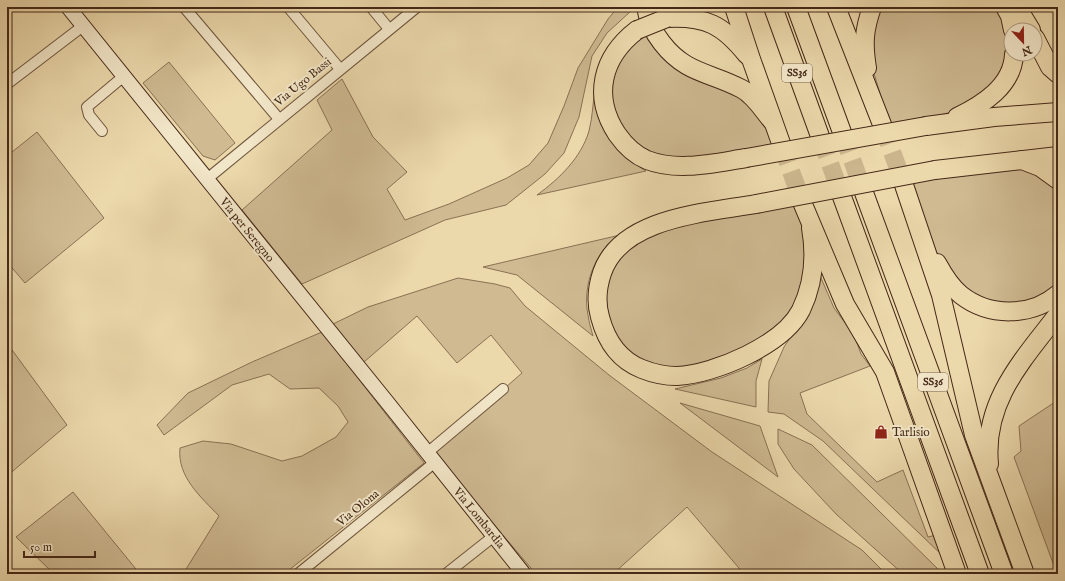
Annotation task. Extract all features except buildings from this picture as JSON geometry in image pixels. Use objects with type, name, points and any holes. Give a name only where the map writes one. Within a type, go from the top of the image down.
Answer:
[{"type":"highway","points":[[646,7],[647,17],[658,38],[669,52],[681,63],[743,90],[773,122]]},
{"type":"highway","points":[[734,7],[782,146]]},
{"type":"highway","name":"SS36","points":[[773,7],[821,139]]},
{"type":"highway","name":"SS36","points":[[796,7],[843,135]]},
{"type":"highway","points":[[836,7],[877,109]]},
{"type":"highway","points":[[872,7],[865,28],[863,46],[867,73],[883,127]]},
{"type":"highway","points":[[1005,7],[1011,22]]},
{"type":"highway","points":[[1017,7],[1026,22]]},
{"type":"highway","points":[[751,59],[737,42],[722,30],[706,21],[688,17],[667,18],[637,30],[623,41],[612,56],[606,72],[603,89],[604,108],[620,139],[631,150],[646,160],[665,164],[689,166],[746,158],[933,125],[994,117],[1058,112]]},
{"type":"highway","points":[[1043,53],[1050,66],[1058,74]]},
{"type":"highway","points":[[933,125],[979,106],[996,92],[1007,76],[1011,62]]},
{"type":"highway","points":[[811,228],[815,248],[814,264],[808,293],[800,311],[785,330],[763,347],[736,360],[701,372],[677,376],[652,372],[625,360],[615,349],[605,334],[597,300],[600,280],[606,261],[618,246],[635,234],[668,220],[935,170],[1020,159],[1058,156]]},
{"type":"highway","points":[[1020,159],[1040,167],[1058,180]]},
{"type":"highway","points":[[903,182],[941,295],[972,429],[1025,574]]},
{"type":"highway","name":"SS36","points":[[863,190],[1004,574]]},
{"type":"highway","name":"SS36","points":[[841,194],[980,574]]},
{"type":"highway","points":[[802,202],[811,228],[845,304],[885,372],[957,574]]},
{"type":"highway","points":[[917,220],[937,264],[947,279],[961,294],[978,305],[995,310],[1015,312],[1034,309],[1051,300],[1058,294]]},
{"type":"highway","points":[[990,481],[988,451],[994,409],[1017,367],[1058,314]]},
{"type":"street","name":"Via per Seregno","points":[[68,7],[388,402],[430,458]]},
{"type":"street","points":[[184,7],[279,119]]},
{"type":"street","points":[[288,7],[340,69]]},
{"type":"street","points":[[371,7],[389,29]]},
{"type":"street","name":"Via Ugo Bassi","points":[[207,179],[417,7]]},
{"type":"street","points":[[7,84],[83,26]]},
{"type":"street","points":[[102,130],[89,115],[88,107],[124,76]]},
{"type":"street","points":[[430,458],[503,389]]},
{"type":"street","name":"Via Lombardia","points":[[430,458],[524,574]]},
{"type":"street","name":"Via Olona","points":[[298,574],[430,458]]},
{"type":"street","points":[[446,574],[494,536]]},
{"type":"shaded area","points":[[618,7],[632,7],[631,11],[607,33],[592,56],[579,117],[564,153],[545,174],[506,205],[445,220],[302,284],[242,210],[332,130],[317,100],[342,79],[373,137],[407,172],[387,189],[405,220],[449,204],[507,178],[529,165],[548,143],[578,68],[608,19]]},
{"type":"shaded area","points":[[879,7],[998,7],[1004,22],[1003,62],[1005,62],[995,86],[952,112],[890,127],[870,60],[870,31]]},
{"type":"shaded area","points":[[644,32],[683,72],[706,84],[736,93],[761,116],[776,147],[743,154],[659,160],[623,136],[610,101],[614,65]]},
{"type":"shaded area","points":[[169,62],[235,143],[215,160],[203,156],[143,83]]},
{"type":"shaded area","points":[[596,82],[599,112],[602,124],[607,134],[622,153],[646,171],[537,195],[561,175],[581,150],[589,131]]},
{"type":"shaded area","points":[[37,132],[104,218],[25,283],[7,262],[7,156]]},
{"type":"shaded area","points":[[1007,167],[1029,170],[1058,186],[1058,288],[1026,305],[983,303],[945,270],[936,251],[911,181]]},
{"type":"shaded area","points":[[796,203],[806,233],[808,270],[795,309],[763,342],[677,372],[634,361],[606,327],[604,283],[613,263],[628,247],[676,225]]},
{"type":"shaded area","points":[[620,235],[611,242],[597,259],[589,281],[587,304],[593,336],[517,275],[483,267]]},
{"type":"shaded area","points":[[818,271],[834,308],[854,335],[861,354],[870,366],[800,393],[807,414],[877,482],[903,470],[928,537],[936,535],[944,557],[823,441],[784,414],[768,412],[769,381],[784,347],[800,323]]},
{"type":"shaded area","points":[[458,278],[510,288],[525,306],[609,375],[712,452],[862,550],[886,574],[744,574],[687,507],[613,574],[536,574],[432,452],[522,373],[491,335],[457,363],[417,316],[364,362],[333,324],[368,307]]},
{"type":"shaded area","points":[[322,332],[424,463],[284,574],[183,574],[219,516],[198,494],[186,477],[182,468],[180,448],[203,441],[231,444],[282,461],[302,456],[336,437],[348,422],[338,406],[319,388],[290,389],[269,374],[232,385],[164,435],[157,425],[188,393],[252,362]]},
{"type":"shaded area","points":[[7,343],[67,425],[7,476]]},
{"type":"shaded area","points":[[762,359],[756,381],[756,407],[675,389],[721,378],[747,368]]},
{"type":"shaded area","points":[[1058,400],[1057,574],[1014,457],[1021,451],[1019,426]]},
{"type":"shaded area","points":[[680,403],[760,426],[778,477]]},
{"type":"shaded area","points":[[778,429],[812,445],[943,574],[903,574],[836,514],[794,469],[778,444]]},
{"type":"shaded area","points":[[73,492],[140,574],[54,574],[16,537]]},
{"type":"tunnel","points":[[883,127],[903,182]]},
{"type":"tunnel","points":[[843,135],[863,190]]},
{"type":"tunnel","points":[[821,139],[841,194]]},
{"type":"tunnel","points":[[782,146],[802,202]]},
{"type":"place","name":"Tarlisio","points":[[881,432]]}]
